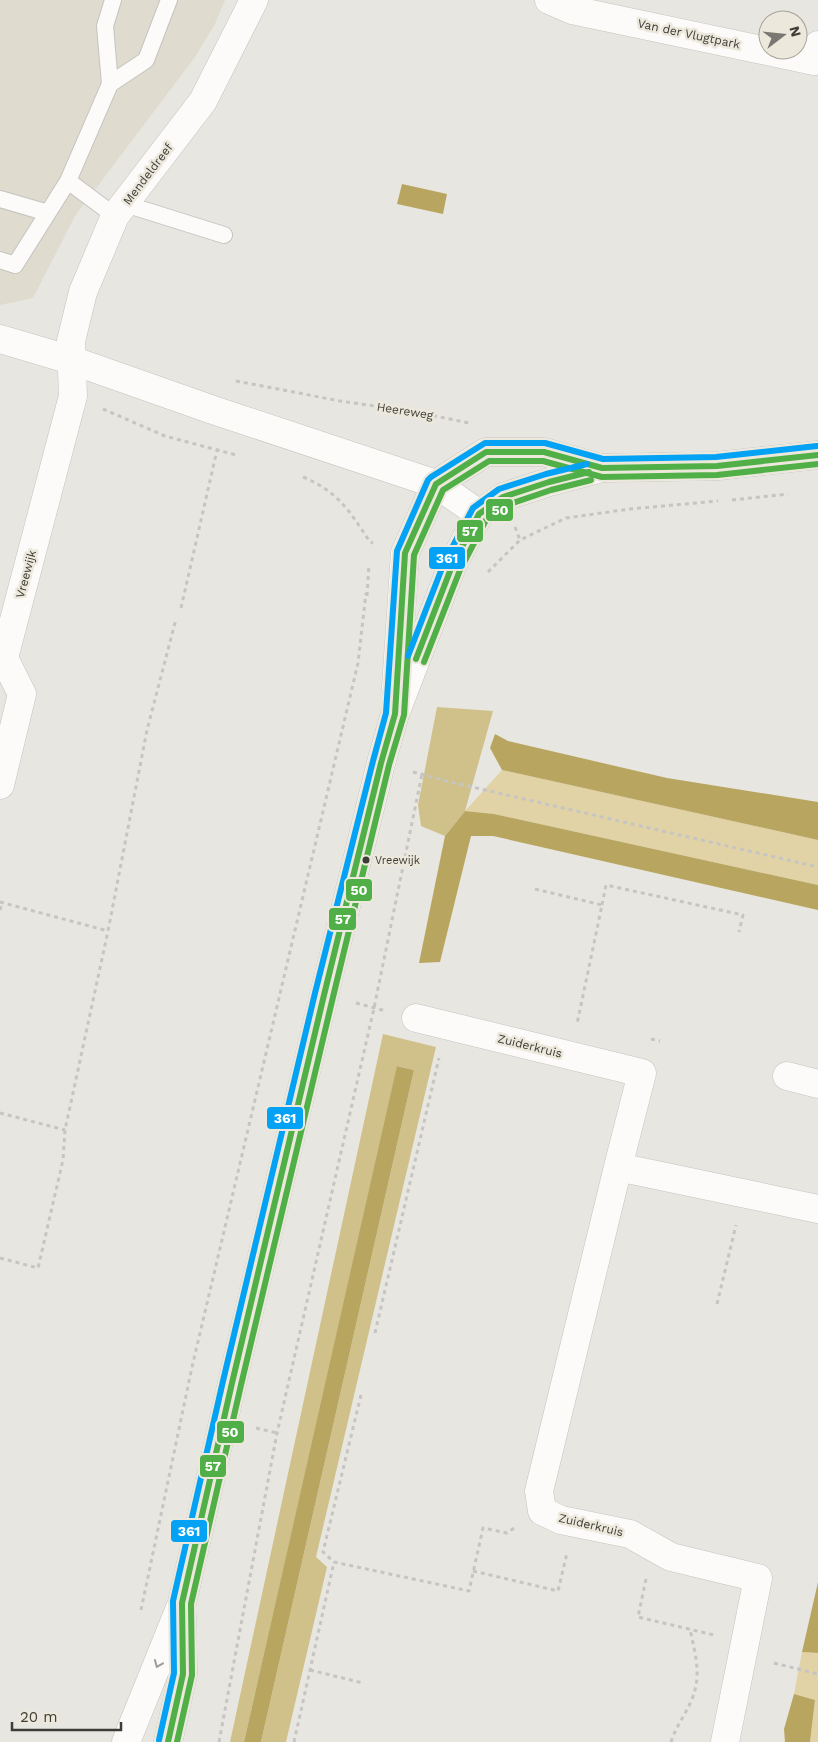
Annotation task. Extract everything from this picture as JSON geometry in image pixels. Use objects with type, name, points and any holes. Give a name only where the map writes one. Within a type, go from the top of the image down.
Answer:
[{"type":"street","name":"Mendeldreef","points":[[71,360],[71,341],[83,292],[120,210],[203,101],[254,0]]},
{"type":"street","name":"Van der Vlugtpark","points":[[549,0],[572,10],[814,61],[818,44]]},
{"type":"street","points":[[0,339],[71,360],[213,410],[436,484],[479,514]]},
{"type":"street","name":"Vreewijk","points":[[0,785],[22,694],[4,658],[73,396],[71,360]]},
{"type":"street","points":[[394,714],[405,553],[436,484],[486,452],[544,452],[602,468]]},
{"type":"street","points":[[126,1742],[182,1602],[324,995],[394,714],[452,566],[479,514],[503,498],[549,482],[602,468],[717,466],[818,455]]},
{"type":"street","name":"Zuiderkruis","points":[[416,1018],[642,1073],[540,1491],[542,1511],[561,1520],[630,1534],[671,1558],[758,1578],[725,1742]]},
{"type":"street","points":[[787,1076],[818,1084]]},
{"type":"street","points":[[618,1167],[818,1208]]},
{"type":"street","points":[[168,1742],[183,1674],[182,1602]]},
{"type":"lane","points":[[0,260],[15,264],[68,181],[110,84],[105,26],[113,0]]},
{"type":"lane","points":[[110,84],[146,60],[169,0]]},
{"type":"lane","points":[[68,181],[120,210],[224,235]]},
{"type":"lane","points":[[0,199],[48,213]]},
{"type":"path","name":"Heereweg","points":[[227,379],[475,424]]},
{"type":"path","points":[[73,396],[165,436],[244,457]]},
{"type":"path","points":[[181,608],[217,450]]},
{"type":"path","points":[[300,476],[318,483],[336,496],[349,511],[370,542]]},
{"type":"path","points":[[484,576],[520,540],[566,518],[630,509],[791,493]]},
{"type":"path","points":[[141,1613],[192,1367],[358,663],[366,593]]},
{"type":"path","points":[[0,1258],[38,1268],[63,1160],[65,1130],[108,931],[147,730],[176,619]]},
{"type":"path","points":[[381,763],[818,867]]},
{"type":"path","points":[[218,1742],[278,1433],[374,1008],[422,774]]},
{"type":"path","points":[[570,1056],[606,884],[743,914],[739,932]]},
{"type":"path","points":[[535,889],[602,905]]},
{"type":"path","points":[[0,910],[1,902],[108,931]]},
{"type":"path","points":[[324,995],[416,1018]]},
{"type":"path","points":[[375,1333],[447,1025]]},
{"type":"path","points":[[0,1112],[65,1130]]},
{"type":"path","points":[[717,1304],[744,1193]]},
{"type":"path","points":[[361,1395],[323,1552],[334,1562],[469,1591],[483,1528],[507,1533],[542,1511]]},
{"type":"path","points":[[473,1572],[558,1590],[575,1523]]},
{"type":"path","points":[[654,1547],[638,1617],[690,1629],[818,1674]]},
{"type":"path","points":[[294,1742],[334,1562]]},
{"type":"path","points":[[671,1742],[674,1732],[692,1699],[697,1684],[698,1668],[690,1629]]},
{"type":"path","points":[[310,1670],[363,1683]]},
{"type":"shaded area","points":[[0,0],[225,0],[215,24],[195,57],[75,216],[33,298],[0,305]]},
{"type":"shaded area","points":[[402,184],[447,194],[443,214],[397,204]]},
{"type":"shaded area","points":[[437,707],[493,711],[465,811],[445,836],[421,826],[418,805]]},
{"type":"shaded area","points":[[495,734],[508,741],[667,778],[818,802],[818,840],[502,770],[490,748]]},
{"type":"shaded area","points":[[502,770],[818,840],[818,885],[494,814],[465,811]]},
{"type":"shaded area","points":[[465,811],[494,814],[818,885],[818,910],[493,836],[471,836],[440,962],[419,963],[445,836]]},
{"type":"shaded area","points":[[383,1034],[436,1047],[316,1557],[327,1567],[286,1742],[261,1742],[414,1070],[398,1066],[244,1742],[230,1742]]},
{"type":"shaded area","points":[[397,1066],[414,1070],[261,1742],[244,1742]]},
{"type":"shaded area","points":[[818,1582],[818,1653],[802,1652]]},
{"type":"shaded area","points":[[802,1652],[818,1653],[818,1742],[810,1742],[815,1700],[794,1694]]},
{"type":"shaded area","points":[[794,1694],[815,1700],[810,1742],[785,1742],[784,1729]]},
{"type":"transit line","name":"361","points":[[159,1740],[174,1673],[173,1601],[315,993],[386,713],[397,551],[428,480],[485,443],[545,443],[603,459],[716,457],[817,446]]},
{"type":"transit line","name":"57","points":[[168,1742],[183,1674],[182,1603],[324,995],[381,763],[395,714],[405,553],[436,484],[486,452],[544,452],[602,468],[717,466],[818,455]]},
{"type":"transit line","name":"50","points":[[177,1742],[192,1675],[191,1604],[333,997],[389,765],[404,715],[414,555],[443,490],[489,461],[543,461],[602,477],[717,475],[818,464]]},
{"type":"transit line","name":"361","points":[[408,656],[444,563],[473,508],[499,489],[546,474],[587,464]]},
{"type":"transit line","name":"57","points":[[416,659],[452,566],[479,514],[503,497],[549,482],[589,472]]},
{"type":"transit line","name":"50","points":[[424,662],[460,570],[486,520],[507,505],[551,490],[591,480]]},
{"type":"place","name":"Vreewijk","points":[[366,860]]}]
